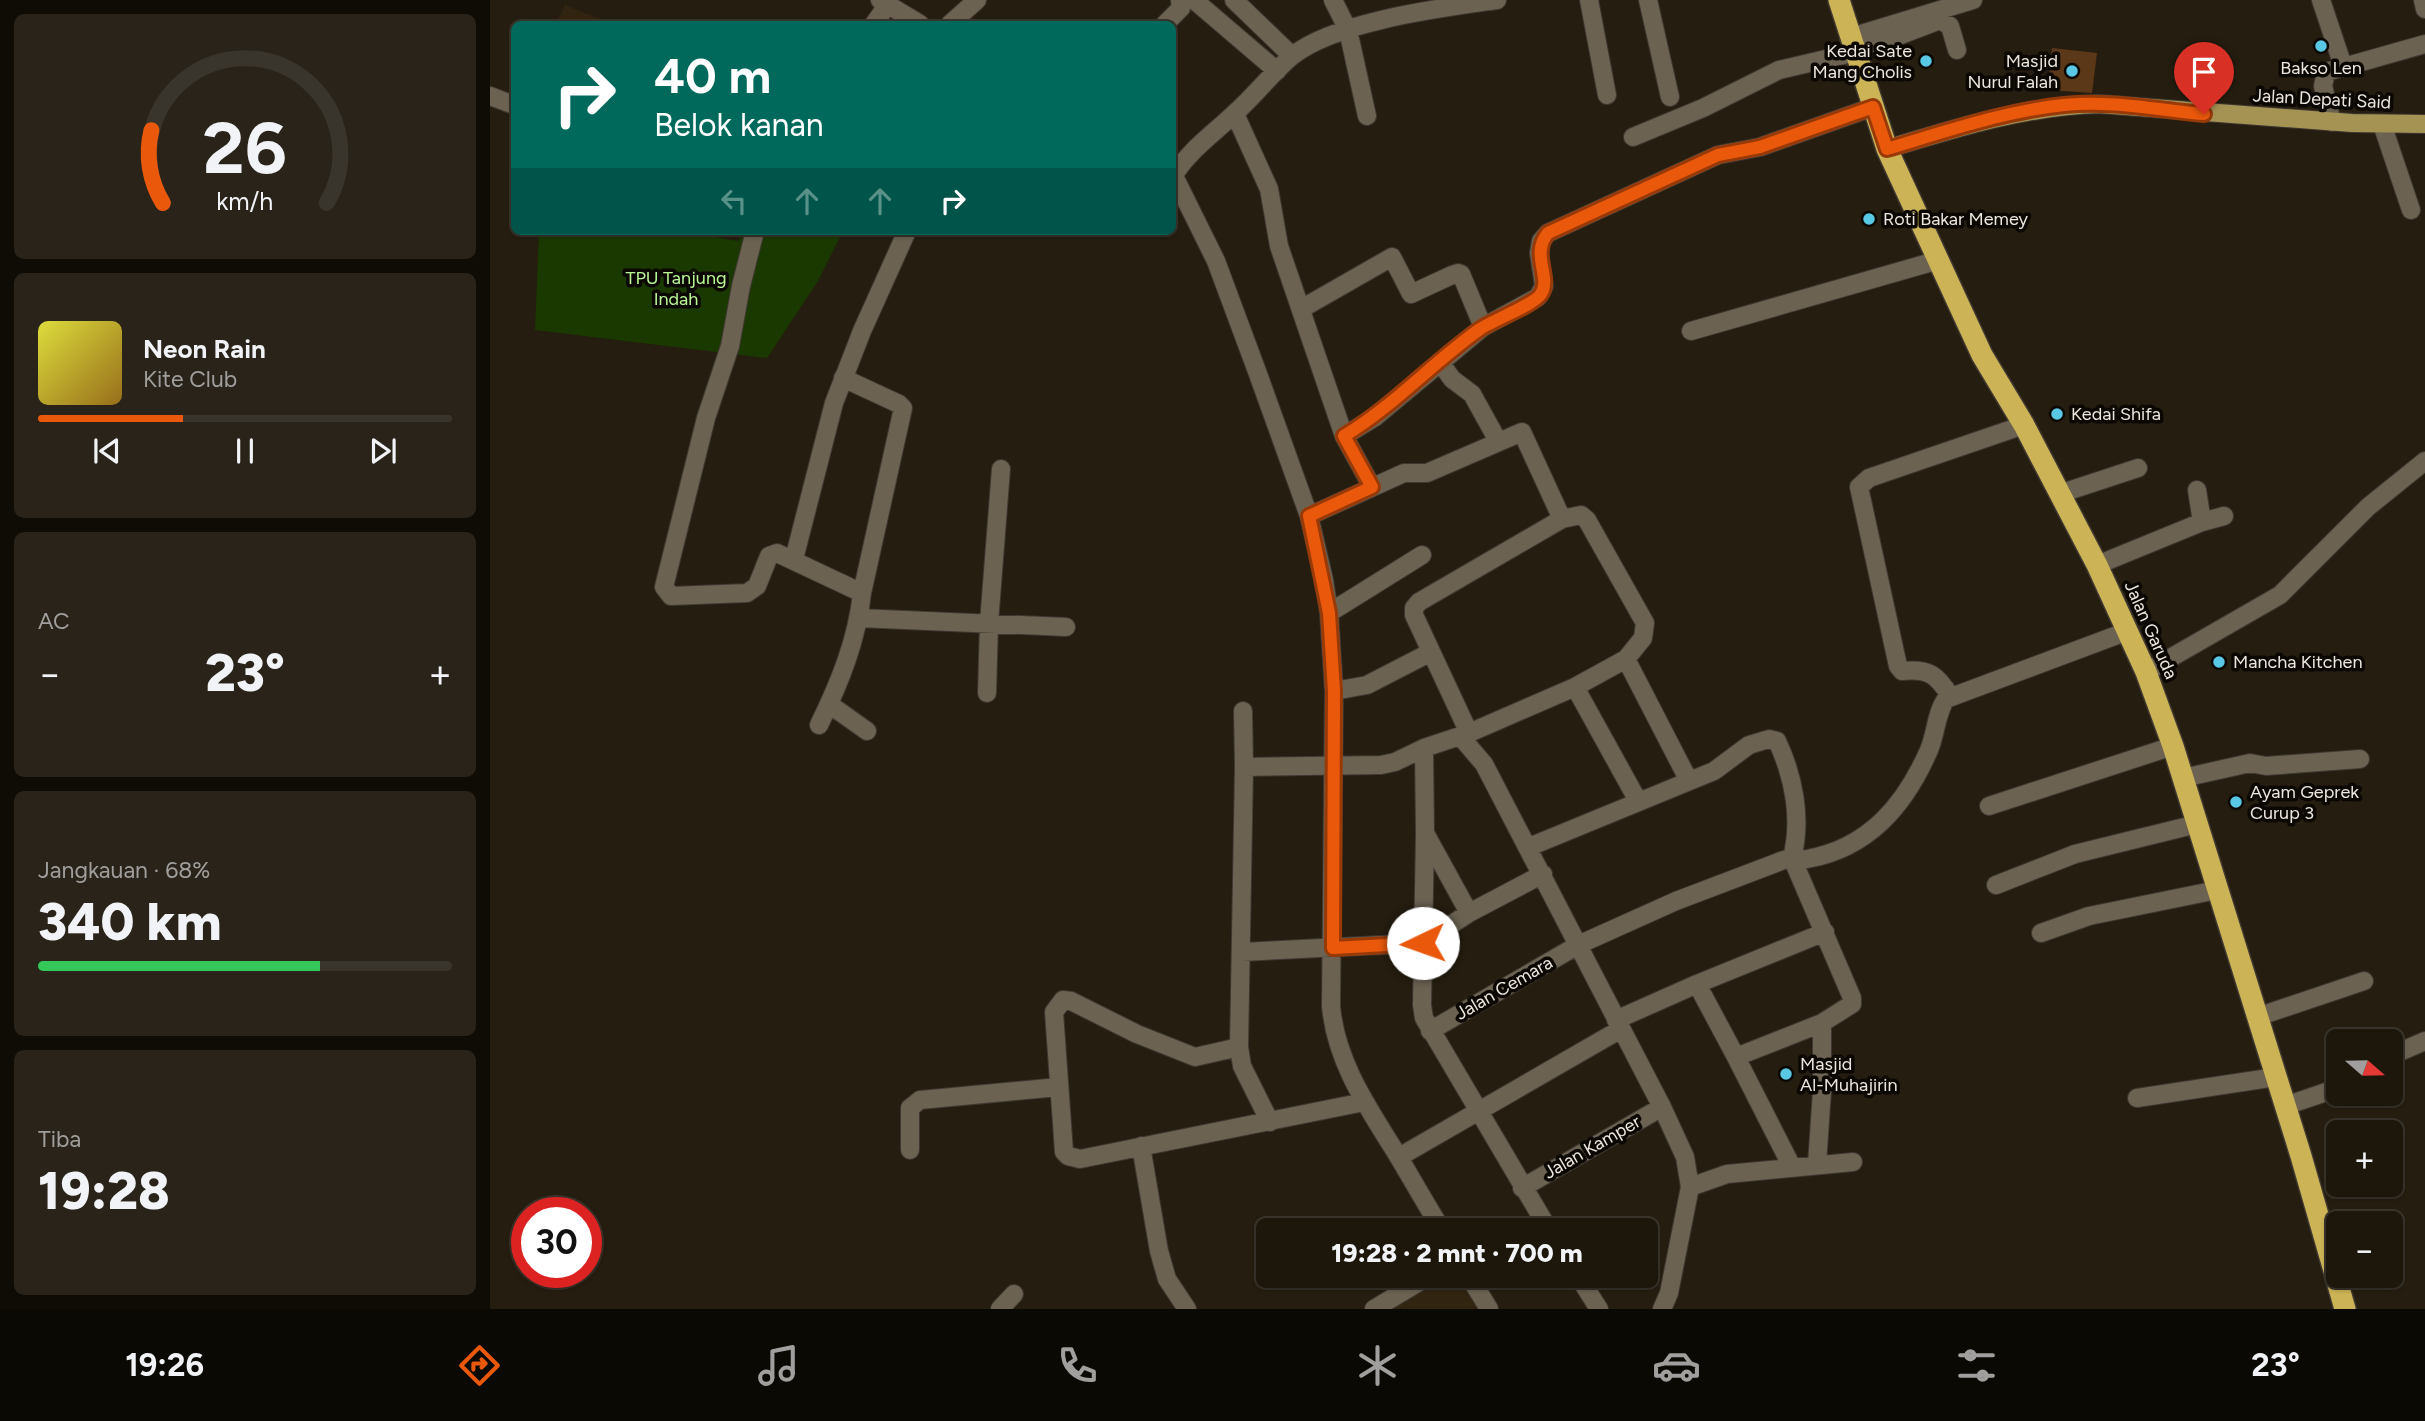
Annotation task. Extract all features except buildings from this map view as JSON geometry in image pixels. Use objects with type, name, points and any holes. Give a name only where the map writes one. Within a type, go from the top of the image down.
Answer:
[{"type":"highway","name":"Jalan Garuda","points":[[1839,0],[1887,149],[1982,355],[2024,425],[2097,565],[2146,672],[2173,746],[2345,1309]]},
{"type":"main road","name":"Jalan Depati Said","points":[[1887,149],[1954,128],[2065,105],[2099,104],[2332,122],[2425,124]]},
{"type":"street","points":[[953,21],[977,0]]},
{"type":"street","points":[[1169,21],[1181,8],[1180,0]]},
{"type":"street","points":[[1194,0],[1277,72]]},
{"type":"street","points":[[1234,0],[1292,56]]},
{"type":"street","points":[[1333,0],[1348,30],[1367,116]]},
{"type":"street","points":[[1176,170],[1187,154],[1235,114],[1292,56],[1313,43],[1422,6],[1497,0]]},
{"type":"street","points":[[1589,0],[1607,95]]},
{"type":"street","points":[[1648,0],[1671,97]]},
{"type":"street","points":[[1633,137],[1703,108],[1779,71],[1973,0]]},
{"type":"street","points":[[2321,0],[2343,66]]},
{"type":"street","points":[[2423,0],[2425,9]]},
{"type":"street","points":[[875,21],[884,2],[915,21]]},
{"type":"street","points":[[1854,45],[1940,20],[1950,26],[1958,50]]},
{"type":"street","points":[[2332,122],[2323,86],[2326,72],[2425,44]]},
{"type":"street","points":[[491,96],[511,104]]},
{"type":"street","points":[[1344,436],[1375,417],[1483,327],[1538,298],[1544,286],[1539,253],[1541,241],[1548,233],[1718,155],[1760,147],[1873,107]]},
{"type":"street","points":[[1235,114],[1269,189],[1279,246],[1344,436],[1372,487]]},
{"type":"street","points":[[2382,124],[2411,211]]},
{"type":"street","points":[[1176,177],[1216,261],[1309,516],[1329,613],[1334,691],[1332,1024],[1347,1069],[1364,1102],[1435,1218]]},
{"type":"street","points":[[754,235],[730,346],[706,418],[664,587],[671,596],[747,593],[757,586],[769,556],[777,553],[862,593]]},
{"type":"street","points":[[794,559],[834,403],[904,235]]},
{"type":"street","points":[[1301,309],[1392,257],[1412,294],[1452,275],[1461,274],[1483,327]]},
{"type":"street","points":[[1691,331],[1939,260]]},
{"type":"street","points":[[1440,362],[1452,379],[1472,394],[1498,441]]},
{"type":"street","points":[[819,724],[845,668],[859,618],[862,593],[903,408],[844,378]]},
{"type":"street","points":[[2024,425],[1869,478],[1858,487],[1898,666],[1902,671],[1917,669],[1936,676],[1951,697],[2127,631]]},
{"type":"street","points":[[1309,516],[1404,473],[1427,473],[1518,432],[1525,435],[1562,519]]},
{"type":"street","points":[[2146,672],[2280,595],[2368,507],[2425,461]]},
{"type":"street","points":[[2059,494],[2138,468]]},
{"type":"street","points":[[987,693],[989,623],[1001,469]]},
{"type":"street","points":[[2197,490],[2202,522]]},
{"type":"street","points":[[1244,767],[1389,764],[1424,748],[1464,734],[1575,687],[1626,659],[1643,639],[1645,624],[1587,520],[1581,515],[1562,519],[1416,605],[1414,615],[1432,652],[1464,734],[1488,769],[1529,847],[1685,1157],[1690,1187],[1669,1293],[1662,1309]]},
{"type":"street","points":[[2097,565],[2202,522],[2224,516]]},
{"type":"street","points":[[1329,613],[1422,555]]},
{"type":"street","points":[[859,618],[1066,627]]},
{"type":"street","points":[[1334,691],[1367,685],[1432,652]]},
{"type":"street","points":[[1626,659],[1689,781]]},
{"type":"street","points":[[1575,687],[1637,802]]},
{"type":"street","name":"Jalan Cemara","points":[[1430,1031],[1578,945],[1676,901],[1792,858],[1805,859],[1854,844],[1881,824],[1900,799],[1928,751],[1942,706],[1951,697]]},
{"type":"street","points":[[829,704],[867,731]]},
{"type":"street","points":[[1243,711],[1239,1046],[1241,1066],[1270,1122]]},
{"type":"street","points":[[1529,847],[1724,766],[1749,745],[1769,739],[1779,744],[1796,801],[1796,840],[1792,858],[1853,1001],[1848,1009],[1822,1023],[1736,1056]]},
{"type":"street","points":[[1989,806],[2173,746]]},
{"type":"street","points":[[1424,748],[1422,1013],[1430,1031],[1541,1218]]},
{"type":"street","points":[[2182,778],[2250,763],[2266,766],[2360,759]]},
{"type":"street","points":[[1996,885],[2076,854],[2197,824]]},
{"type":"street","points":[[1425,832],[1469,913]]},
{"type":"street","points":[[1241,952],[1423,943],[1469,913],[1543,874]]},
{"type":"street","points":[[2041,933],[2089,916],[2217,890]]},
{"type":"street","points":[[1399,1157],[1619,1024],[1697,984],[1825,932]]},
{"type":"street","points":[[2256,1017],[2364,981]]},
{"type":"street","points":[[1697,984],[1792,1167]]},
{"type":"street","points":[[1239,1046],[1195,1057],[1147,1038],[1071,1000],[1063,1000],[1054,1012],[1064,1152],[1080,1159],[1364,1102]]},
{"type":"street","points":[[1816,1164],[1822,1091],[1822,1023]]},
{"type":"street","points":[[2403,1050],[2425,1041]]},
{"type":"street","points":[[2137,1098],[2276,1077]]},
{"type":"street","points":[[910,1150],[910,1108],[915,1102],[1059,1087]]},
{"type":"street","points":[[2285,1106],[2326,1092]]},
{"type":"street","name":"Jalan Kamper","points":[[1522,1188],[1662,1107]]},
{"type":"street","points":[[1141,1146],[1159,1251],[1167,1279],[1187,1309]]},
{"type":"street","points":[[1690,1187],[1727,1174],[1853,1162]]},
{"type":"street","points":[[1374,1309],[1409,1288]]},
{"type":"street","points":[[1476,1288],[1489,1309]]},
{"type":"street","points":[[1586,1288],[1599,1309]]},
{"type":"street","points":[[1000,1309],[1014,1294]]},
{"type":"shaded area","points":[[565,5],[605,21],[557,21]]},
{"type":"shaded area","points":[[1428,1288],[1467,1288],[1480,1309],[1392,1309]]},
{"type":"green space","name":"TPU Tanjung Indah","points":[[539,235],[704,235],[738,241],[743,235],[841,235],[818,281],[767,358],[535,330]]},
{"type":"place","name":"Bakso Len","points":[[2321,46]]},
{"type":"place","name":"Kedai Sate Mang Cholis","points":[[1926,61]]},
{"type":"place","name":"Masjid Nurul Falah","points":[[2072,71]]},
{"type":"place","name":"Roti Bakar Memey","points":[[1869,219]]},
{"type":"place","name":"Kedai Shifa","points":[[2057,414]]},
{"type":"place","name":"Mancha Kitchen","points":[[2219,662]]},
{"type":"place","name":"Ayam Geprek Curup 3","points":[[2236,802]]},
{"type":"place","name":"Masjid Al-Muhajirin","points":[[1786,1074]]},
{"type":"route","points":[[1423,943],[1333,948],[1334,691],[1329,613],[1309,516],[1372,487],[1344,436],[1375,417],[1470,336],[1538,298],[1544,286],[1539,253],[1541,241],[1548,233],[1718,155],[1760,147],[1873,107],[1887,149],[1954,128],[2065,105],[2099,104],[2204,114]]}]
